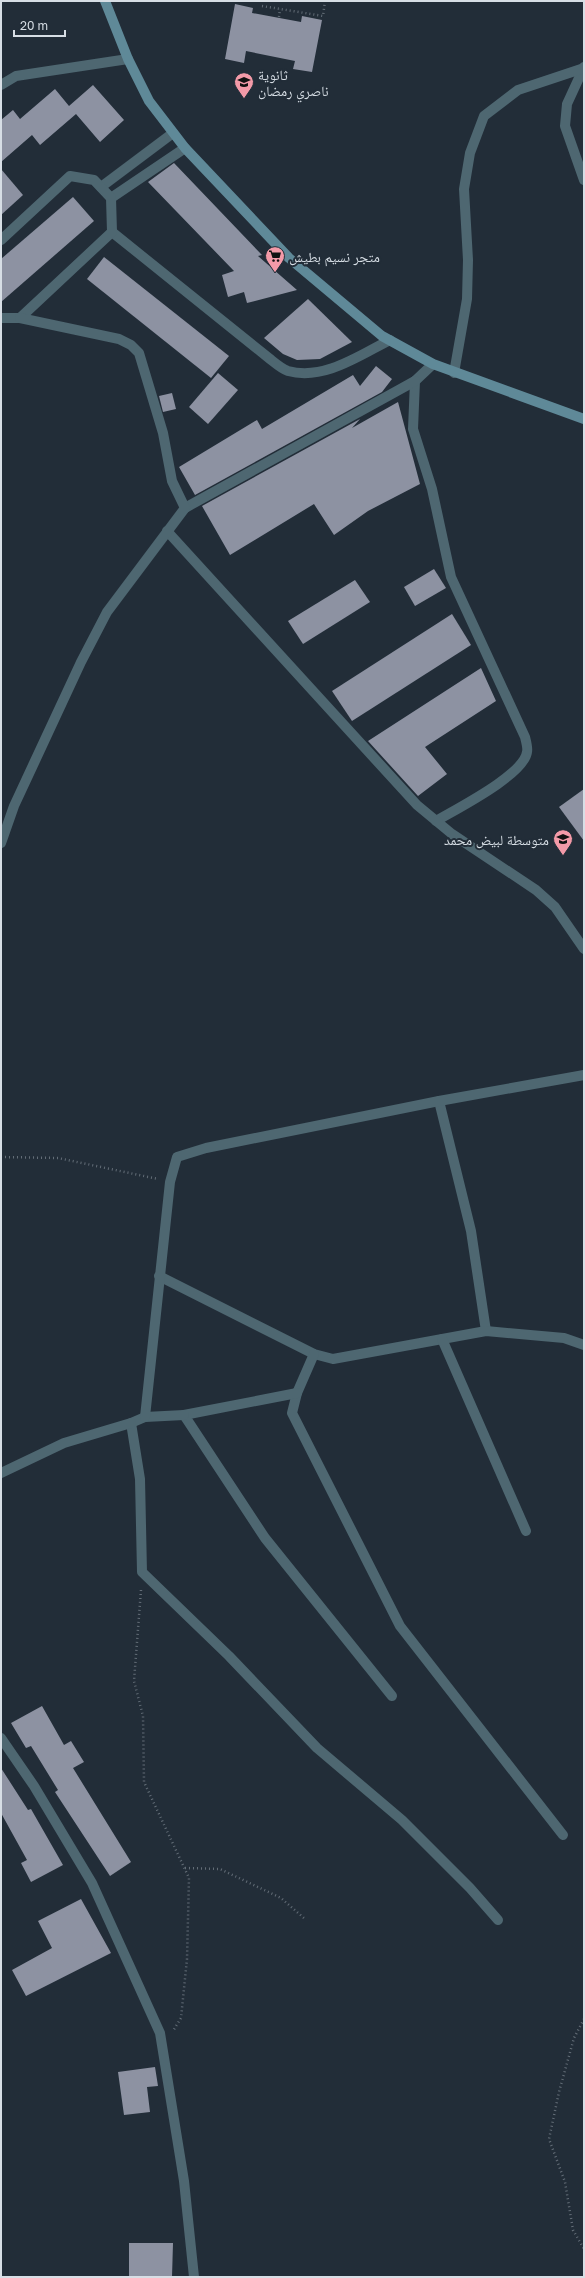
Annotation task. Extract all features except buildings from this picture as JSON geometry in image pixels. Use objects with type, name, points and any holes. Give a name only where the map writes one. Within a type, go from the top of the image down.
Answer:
[{"type":"main road","points":[[105,1],[128,59],[149,101],[185,148],[289,258],[390,340],[454,373],[584,419]]},
{"type":"street","points":[[1,85],[16,76],[128,59]]},
{"type":"street","points":[[584,68],[567,104],[565,126],[584,180]]},
{"type":"street","points":[[454,373],[467,299],[468,260],[464,189],[470,153],[484,116],[518,90],[584,68]]},
{"type":"street","points":[[101,187],[173,133]]},
{"type":"street","points":[[111,198],[185,148]]},
{"type":"street","points":[[2,236],[70,176],[94,180],[111,198],[112,232],[20,318]]},
{"type":"street","points":[[112,232],[270,359],[288,371],[308,373],[330,370],[390,340]]},
{"type":"street","points":[[1,318],[20,318],[119,339],[131,345],[139,353],[163,433],[172,481],[184,508]]},
{"type":"street","points":[[1,843],[14,806],[81,662],[107,612],[184,508],[415,382],[434,364]]},
{"type":"street","points":[[415,382],[413,429],[432,489],[451,577],[525,737],[527,752],[522,764],[502,782],[436,821]]},
{"type":"street","points":[[167,531],[417,805],[436,821],[536,890],[555,907],[584,949]]},
{"type":"street","points":[[145,1417],[159,1300],[159,1276],[170,1182],[177,1157],[206,1148],[439,1101],[584,1075]]},
{"type":"street","points":[[439,1101],[471,1231],[486,1331]]},
{"type":"street","points":[[159,1276],[314,1354],[333,1359],[486,1331],[564,1338],[584,1345]]},
{"type":"street","points":[[442,1339],[526,1531]]},
{"type":"street","points":[[314,1354],[297,1393],[292,1413],[400,1626],[563,1835]]},
{"type":"street","points":[[1,1474],[64,1443],[145,1417],[184,1415],[297,1393]]},
{"type":"street","points":[[184,1415],[265,1538],[392,1696]]},
{"type":"street","points":[[130,1423],[140,1479],[142,1572],[229,1656],[317,1748],[402,1820],[470,1888],[498,1920]]},
{"type":"street","points":[[1,1738],[34,1786],[92,1883],[160,2033],[184,2182],[194,2277]]},
{"type":"path","points":[[262,6],[323,16],[325,1]]},
{"type":"path","points":[[278,17],[280,9]]},
{"type":"path","points":[[1,1157],[58,1158],[170,1182]]},
{"type":"path","points":[[142,1572],[134,1681],[143,1716],[144,1782],[189,1878],[187,1959],[181,2018],[162,2049]]},
{"type":"path","points":[[185,1868],[220,1869],[281,1898],[305,1919]]},
{"type":"path","points":[[584,2019],[574,2038],[559,2092],[549,2139],[565,2182],[573,2230],[584,2249]]},
{"type":"place","name":"ثانوية ناصري رمضان","points":[[244,99]]},
{"type":"place","name":"متجر نسيم بطيش","points":[[275,273]]},
{"type":"place","name":"متوسطة لبيض محمد","points":[[563,856]]}]
